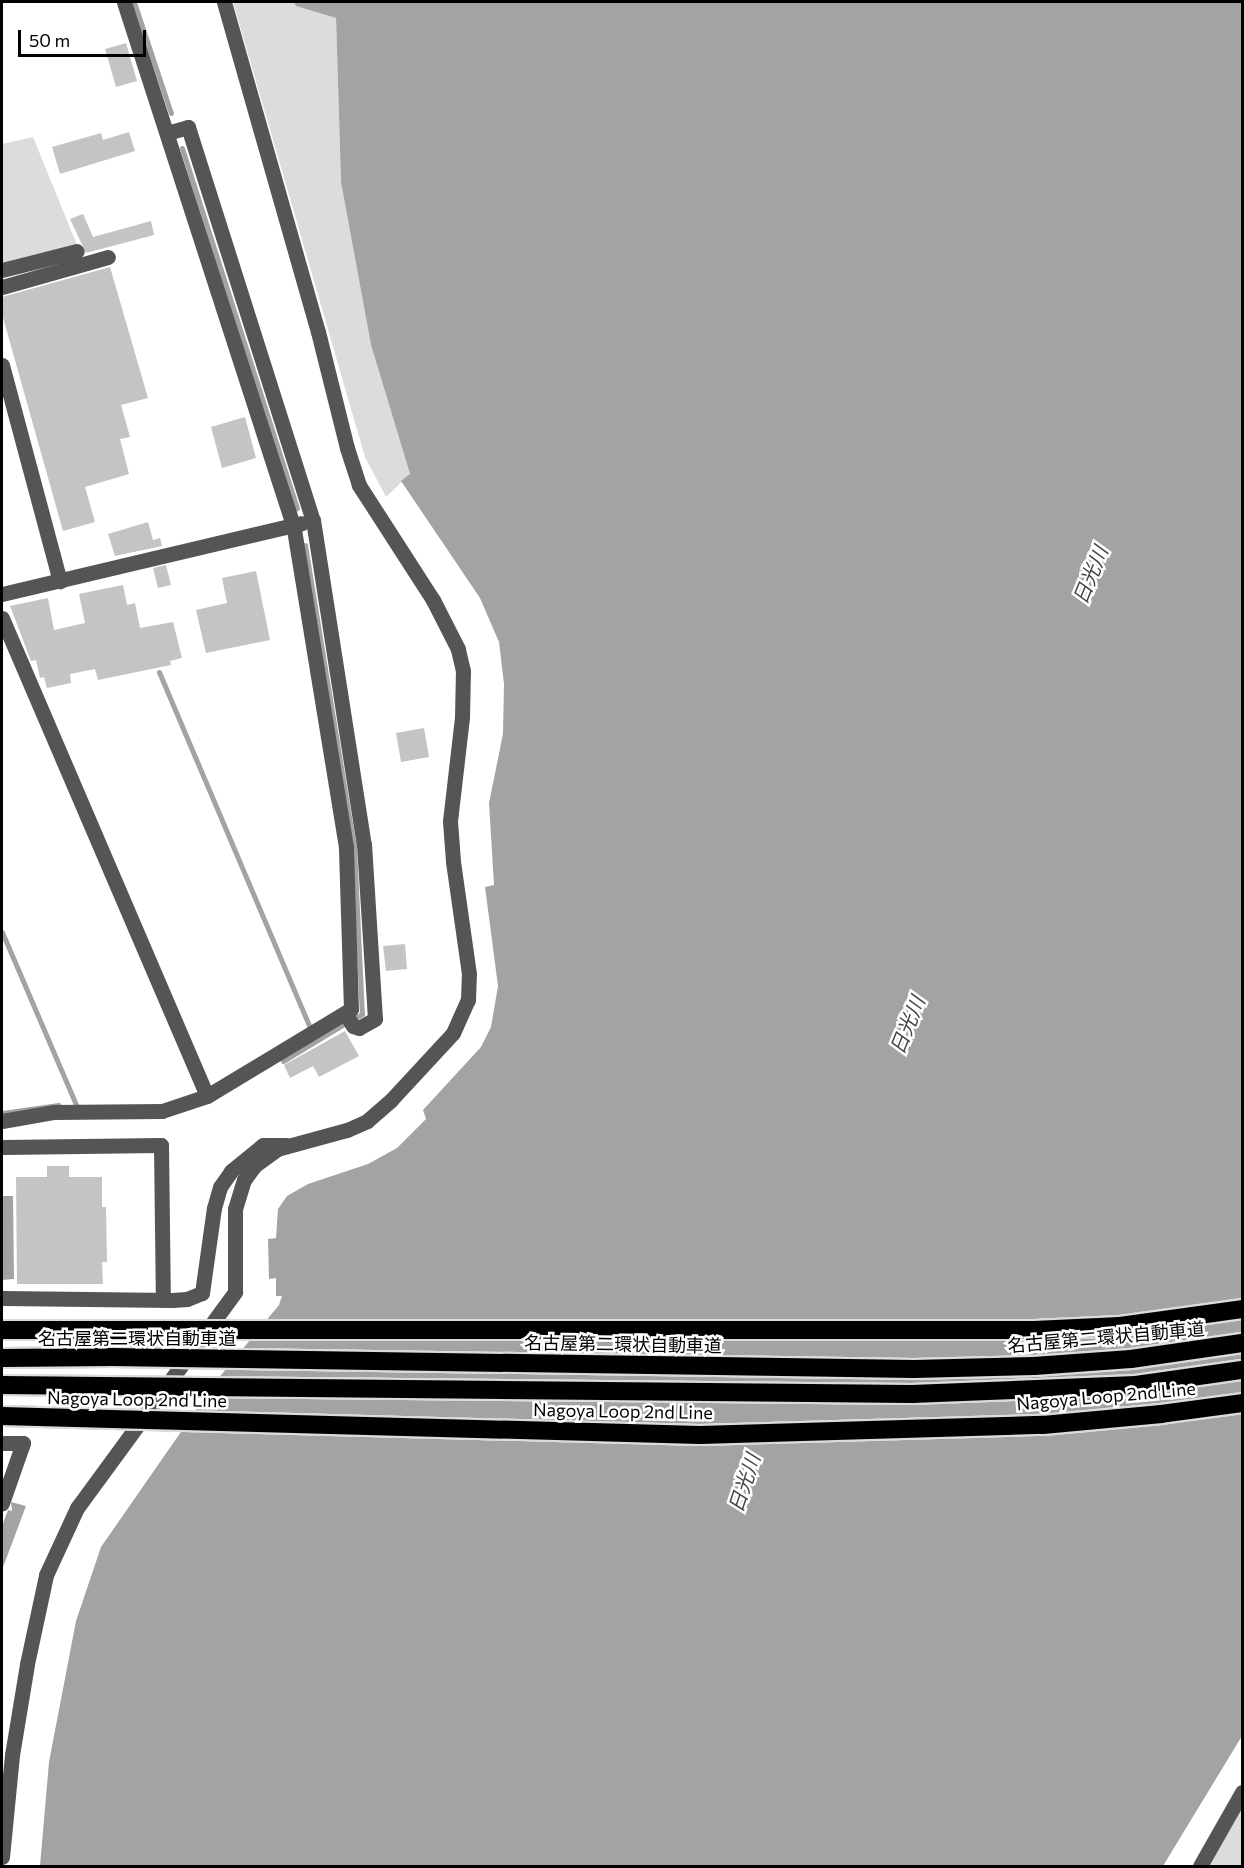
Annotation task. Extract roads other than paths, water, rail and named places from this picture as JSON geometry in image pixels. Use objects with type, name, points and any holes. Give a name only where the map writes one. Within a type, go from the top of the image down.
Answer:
[{"type":"highway","points":[[2,1330],[1034,1329],[1120,1326],[1242,1309]]},
{"type":"highway","name":"名古屋第二環状自動車道","points":[[2,1358],[112,1357],[914,1369],[1034,1366],[1131,1359],[1242,1343]]},
{"type":"highway","points":[[2,1385],[912,1394],[1136,1385],[1242,1370]]},
{"type":"highway","name":"Nagoya Loop 2nd Line","points":[[2,1416],[700,1435],[1043,1425],[1161,1414],[1242,1402]]},
{"type":"street","points":[[2,1121],[54,1112],[162,1111],[207,1096],[351,1009],[346,847],[293,525],[124,2]]},
{"type":"street","points":[[2,1857],[12,1755],[27,1664],[46,1575],[77,1508],[235,1292],[235,1209],[244,1180],[255,1166],[277,1149],[346,1130],[366,1121],[391,1100],[453,1033],[468,1000],[469,974],[453,861],[450,821],[462,717],[463,671],[458,649],[433,600],[359,485],[224,2]]},
{"type":"street","points":[[167,133],[188,127],[313,520],[364,844],[375,1019],[359,1028],[353,1026],[345,1013]]},
{"type":"street","points":[[2,270],[77,251]]},
{"type":"street","points":[[2,287],[108,257]]},
{"type":"street","points":[[2,364],[60,580]]},
{"type":"street","points":[[2,594],[313,520]]},
{"type":"street","points":[[2,618],[207,1096]]},
{"type":"street","points":[[2,1298],[163,1300],[187,1299],[202,1293],[214,1209],[220,1187],[231,1171],[263,1145],[294,1144]]},
{"type":"street","points":[[2,1147],[161,1145],[163,1300]]},
{"type":"street","points":[[2,1443],[23,1443],[2,1503]]},
{"type":"street","points":[[1200,1866],[1242,1792]]},
{"type":"water","name":"日光川","points":[[294,2],[1242,2],[1242,1736],[1163,1866],[40,1866],[49,1762],[76,1621],[101,1547],[217,1380],[279,1305],[282,1296],[276,1296],[276,1278],[269,1279],[268,1239],[276,1238],[278,1209],[287,1196],[308,1184],[368,1164],[397,1148],[426,1119],[423,1110],[481,1047],[491,1027],[498,986],[485,887],[494,885],[489,803],[503,734],[504,684],[499,642],[480,598],[401,481],[410,474],[371,345],[341,182],[336,18],[296,6]]},
{"type":"water","points":[[2,1196],[13,1196],[14,1279],[2,1280]]},
{"type":"water","points":[[11,1502],[26,1506],[2,1570],[2,1526],[8,1510],[12,1511]]},
{"type":"waterway","points":[[134,2],[171,113]]},
{"type":"waterway","points":[[182,148],[297,508]]},
{"type":"waterway","points":[[305,545],[354,846],[362,1014],[357,1017]]},
{"type":"waterway","points":[[159,672],[309,1026]]},
{"type":"waterway","points":[[2,932],[76,1105]]},
{"type":"waterway","points":[[283,1061],[344,1024]]},
{"type":"waterway","points":[[2,1113],[58,1105]]}]
